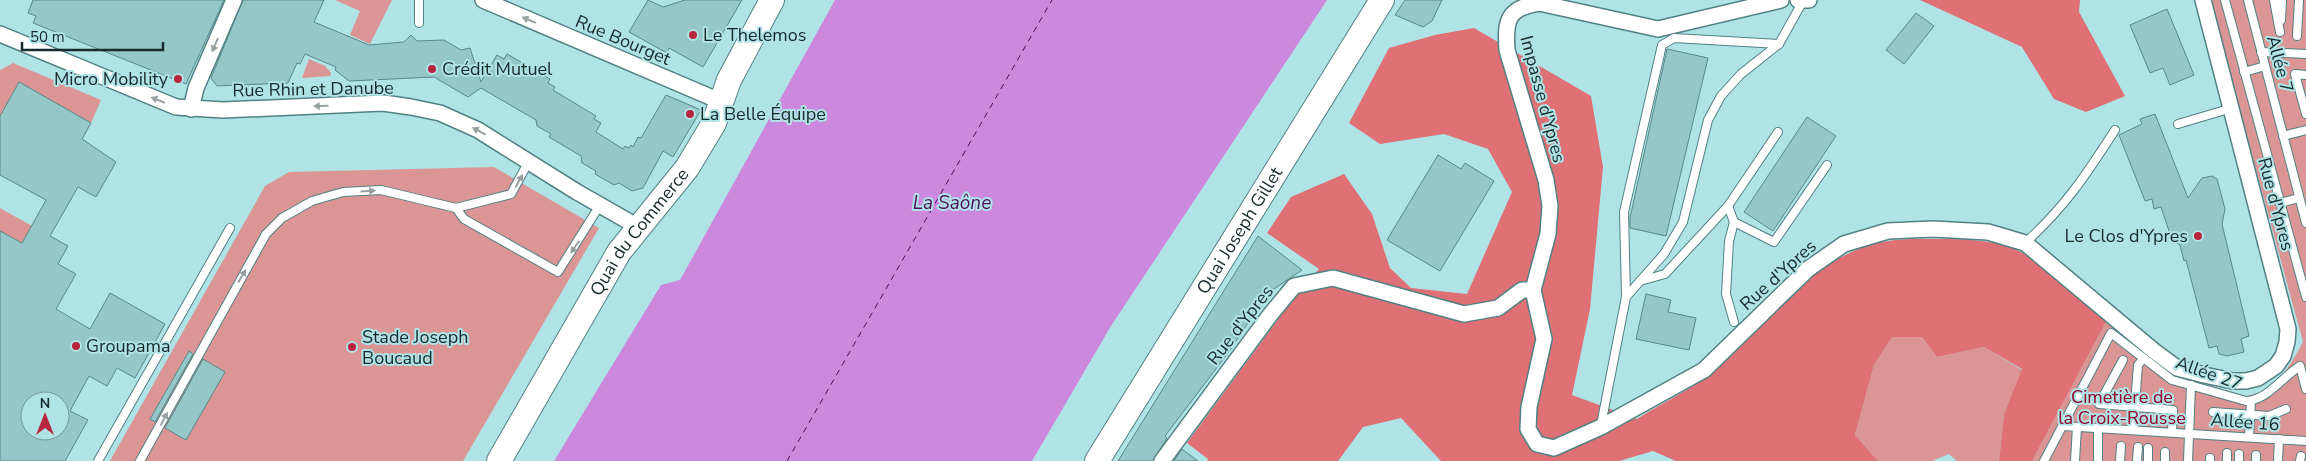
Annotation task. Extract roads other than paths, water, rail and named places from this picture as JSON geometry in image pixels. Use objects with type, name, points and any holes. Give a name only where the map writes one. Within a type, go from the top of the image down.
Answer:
[{"type":"main road","name":"Quai du Commerce","points":[[499,461],[615,259],[687,168],[714,124],[729,80],[772,0]]},
{"type":"main road","name":"Quai Joseph Gillet","points":[[1097,461],[1382,0]]},
{"type":"street","points":[[191,109],[196,88],[234,0]]},
{"type":"street","name":"Rue Bourget","points":[[483,0],[722,102]]},
{"type":"street","name":"Impasse d'Ypres","points":[[1533,290],[1548,234],[1550,206],[1546,180],[1507,50],[1506,31],[1511,15],[1522,6],[1539,3],[1658,29],[1781,0]]},
{"type":"street","name":"Rue d'Ypres","points":[[1162,461],[1270,315],[1294,286],[1334,278],[1464,314],[1498,308],[1522,290],[1533,290],[1544,339],[1529,407],[1528,429],[1537,444],[1554,448],[1601,427],[1704,370],[1808,269],[1844,244],[1888,231],[1933,229],[1988,232],[2025,243],[2177,368],[2233,381],[2246,382],[2266,373],[2283,356],[2288,329],[2203,0]]},
{"type":"street","name":"Rue Rhin et Danube","points":[[0,34],[176,107],[223,110],[383,103],[411,106],[440,113],[478,130],[640,228]]},
{"type":"lane","points":[[419,0],[419,23]]},
{"type":"lane","points":[[1626,297],[1664,254],[1684,222],[1708,120],[1720,96],[1741,74],[1779,44],[1803,0]]},
{"type":"lane","points":[[2225,0],[2306,297]]},
{"type":"lane","name":"Allée 7","points":[[2248,0],[2306,224]]},
{"type":"lane","points":[[2274,0],[2280,32],[2282,0]]},
{"type":"lane","points":[[2297,36],[2299,0]]},
{"type":"lane","points":[[1601,427],[1626,297],[1624,212],[1662,45],[1674,38],[1779,44]]},
{"type":"lane","points":[[2261,52],[2306,54]]},
{"type":"lane","points":[[2244,72],[2265,66]]},
{"type":"lane","points":[[2306,74],[2295,74],[2306,114]]},
{"type":"lane","points":[[2178,124],[2232,108]]},
{"type":"lane","points":[[2025,243],[2051,220],[2075,191],[2115,130]]},
{"type":"lane","points":[[2283,136],[2306,130]]},
{"type":"lane","points":[[1640,281],[1666,274],[1728,206],[1778,132]]},
{"type":"lane","points":[[140,461],[266,234],[282,218],[312,201],[343,192],[381,190],[456,208],[511,194],[529,162]]},
{"type":"lane","points":[[1734,222],[1774,242],[1828,165]]},
{"type":"lane","points":[[2297,188],[2306,188]]},
{"type":"lane","points":[[2280,203],[2299,198]]},
{"type":"lane","points":[[456,208],[464,219],[558,272],[600,205]]},
{"type":"lane","points":[[1728,206],[1734,222],[1729,241],[1726,294],[1734,322]]},
{"type":"lane","points":[[98,461],[230,228]]},
{"type":"lane","name":"Allée 27","points":[[2063,426],[2111,333],[2172,380],[2251,401],[2275,387],[2300,366],[2306,389]]},
{"type":"lane","points":[[2133,430],[2138,365],[2143,359]]},
{"type":"lane","points":[[2123,360],[2099,404],[2173,410],[2172,432]]},
{"type":"lane","points":[[2188,461],[2191,385]]},
{"type":"lane","points":[[2249,437],[2251,401]]},
{"type":"lane","points":[[2213,412],[2269,416],[2286,409]]},
{"type":"lane","points":[[2044,461],[2063,426]]},
{"type":"lane","name":"Allée 16","points":[[2063,426],[2306,441]]},
{"type":"lane","points":[[2075,461],[2077,427]]},
{"type":"lane","points":[[2098,428],[2098,461]]},
{"type":"lane","points":[[2278,461],[2279,439]]},
{"type":"lane","points":[[2120,461],[2121,446]]},
{"type":"lane","points":[[2137,461],[2138,447]]},
{"type":"lane","points":[[2148,448],[2148,461]]},
{"type":"lane","points":[[2165,452],[2165,461]]},
{"type":"water","name":"La Saône","points":[[835,0],[1327,0],[1111,326],[1032,461],[554,461],[661,285],[680,280]]},
{"type":"place","name":"Le Thelemos","points":[[693,35]]},
{"type":"place","name":"Crédit Mutuel","points":[[432,69]]},
{"type":"place","name":"Micro Mobility","points":[[178,79]]},
{"type":"place","name":"La Belle Équipe","points":[[690,114]]},
{"type":"place","name":"Le Clos d'Ypres","points":[[2198,236]]},
{"type":"place","name":"Groupama","points":[[76,346]]},
{"type":"place","name":"Stade Joseph Boucaud","points":[[352,347]]},
{"type":"park label","name":"Cimetière de la Croix-Rousse","points":[[2122,407]]}]
